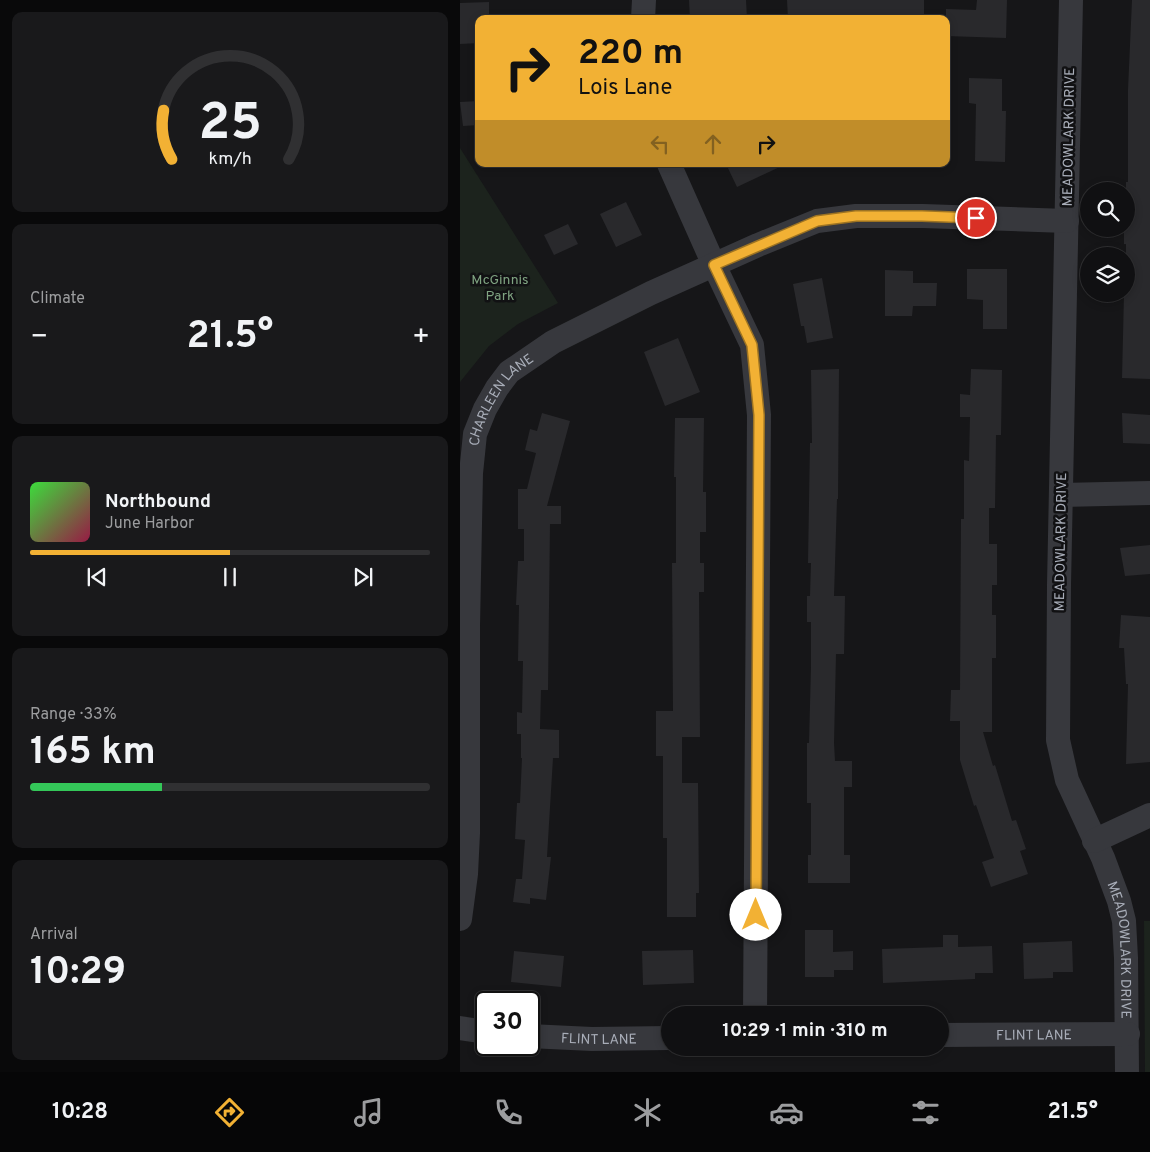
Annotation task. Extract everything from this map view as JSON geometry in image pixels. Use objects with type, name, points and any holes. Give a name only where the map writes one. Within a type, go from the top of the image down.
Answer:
[{"type":"street","points":[[643,15],[644,0]]},
{"type":"street","name":"MEADOWLARK DRIVE","points":[[1071,0],[1058,740],[1067,780],[1103,858],[1124,920],[1128,1034],[1127,1072]]},
{"type":"street","points":[[670,167],[752,345],[759,415],[755,1006]]},
{"type":"street","name":"CHARLEEN LANE","points":[[460,919],[466,874],[468,833],[468,626],[471,473],[475,434],[496,388],[509,372],[553,342],[651,293],[809,224],[856,216],[922,216],[1066,221]]},
{"type":"street","points":[[1061,495],[1150,493]]},
{"type":"street","points":[[1094,841],[1150,815]]},
{"type":"street","points":[[460,1028],[475,1030]]},
{"type":"street","name":"FLINT LANE","points":[[949,1036],[1128,1034]]},
{"type":"street","name":"FLINT LANE","points":[[540,1037],[592,1039],[661,1038]]},
{"type":"green space","name":"McGinnis Park","points":[[460,148],[558,303],[518,324],[489,346],[460,382]]},
{"type":"green space","points":[[1144,921],[1150,921],[1150,1072],[1145,1072]]},
{"type":"building","points":[[689,0],[746,0],[747,15],[690,15]]},
{"type":"building","points":[[787,0],[924,0],[924,15],[788,15]]},
{"type":"building","points":[[977,0],[1007,0],[1006,38],[950,36],[950,15],[946,15],[946,9],[976,10]]},
{"type":"building","points":[[1132,0],[1150,0],[1150,379],[1122,378],[1124,302],[1135,302],[1135,247],[1126,247],[1126,244],[1124,244],[1124,237],[1135,237],[1135,182],[1128,182],[1128,90]]},
{"type":"building","points":[[489,2],[489,15],[475,15],[475,43],[460,44],[460,3]]},
{"type":"building","points":[[969,78],[1002,79],[1002,111],[1006,111],[1005,162],[975,161],[976,104],[969,103]]},
{"type":"building","points":[[475,101],[475,125],[463,126],[460,102]]},
{"type":"building","points":[[727,167],[780,167],[737,187]]},
{"type":"building","points":[[626,202],[642,235],[616,247],[600,214]]},
{"type":"building","points":[[568,224],[578,244],[554,255],[544,235]]},
{"type":"building","points":[[967,269],[1007,269],[1007,329],[983,329],[983,300],[967,299]]},
{"type":"building","points":[[885,270],[913,271],[913,283],[937,283],[936,306],[913,306],[912,316],[885,316]]},
{"type":"building","points":[[822,278],[833,338],[807,343],[804,326],[801,326],[793,284]]},
{"type":"building","points":[[678,338],[700,392],[665,406],[644,352]]},
{"type":"building","points":[[839,369],[838,499],[834,596],[845,596],[844,654],[836,654],[834,743],[835,761],[852,761],[852,787],[844,787],[844,855],[850,855],[850,883],[808,883],[808,855],[811,855],[811,803],[807,803],[807,743],[809,743],[811,622],[807,622],[807,596],[810,596],[811,563],[808,563],[810,443],[812,443],[811,370]]},
{"type":"building","points":[[971,369],[1002,370],[1001,435],[996,435],[995,508],[989,508],[989,544],[997,544],[997,585],[992,585],[992,615],[996,615],[996,658],[992,658],[992,732],[983,732],[1012,821],[1016,820],[1026,849],[1020,851],[1028,874],[991,887],[982,862],[994,858],[976,805],[974,806],[960,760],[960,721],[950,721],[951,690],[960,690],[961,519],[964,519],[964,460],[969,461],[970,417],[960,417],[960,394],[970,395]]},
{"type":"building","points":[[542,413],[570,421],[547,506],[561,506],[561,524],[550,524],[548,690],[541,690],[540,729],[559,730],[559,758],[553,758],[547,857],[551,857],[546,900],[530,898],[530,904],[513,902],[516,879],[522,879],[525,840],[515,839],[517,803],[520,803],[522,758],[521,734],[517,734],[517,712],[522,713],[523,661],[518,661],[519,605],[516,605],[518,561],[524,561],[524,529],[518,529],[518,489],[527,489],[536,453],[525,450],[530,429],[537,431]]},
{"type":"building","points":[[1122,413],[1150,415],[1150,444],[1123,443]]},
{"type":"building","points":[[675,418],[704,418],[703,492],[706,492],[706,532],[700,532],[700,563],[704,563],[704,592],[699,592],[700,737],[682,737],[682,783],[698,783],[699,893],[696,893],[696,917],[667,917],[667,838],[663,838],[663,756],[656,756],[656,711],[673,711],[672,563],[676,563]]},
{"type":"building","points":[[1150,545],[1150,574],[1125,576],[1120,548]]},
{"type":"building","points":[[1121,615],[1150,617],[1150,762],[1126,764],[1128,684],[1126,684],[1124,648],[1119,648]]},
{"type":"building","points":[[805,930],[833,930],[833,952],[853,951],[853,970],[834,970],[834,977],[805,977]]},
{"type":"building","points":[[943,935],[958,935],[958,947],[992,946],[993,973],[975,973],[975,979],[883,983],[882,949],[943,947]]},
{"type":"building","points":[[1072,941],[1073,972],[1053,972],[1053,978],[1024,979],[1023,943]]},
{"type":"building","points":[[693,950],[694,983],[643,985],[642,951]]},
{"type":"building","points":[[514,951],[564,956],[561,987],[511,982]]},
{"type":"route","points":[[756,915],[759,415],[752,345],[714,265],[817,221],[856,216],[976,218]]}]
